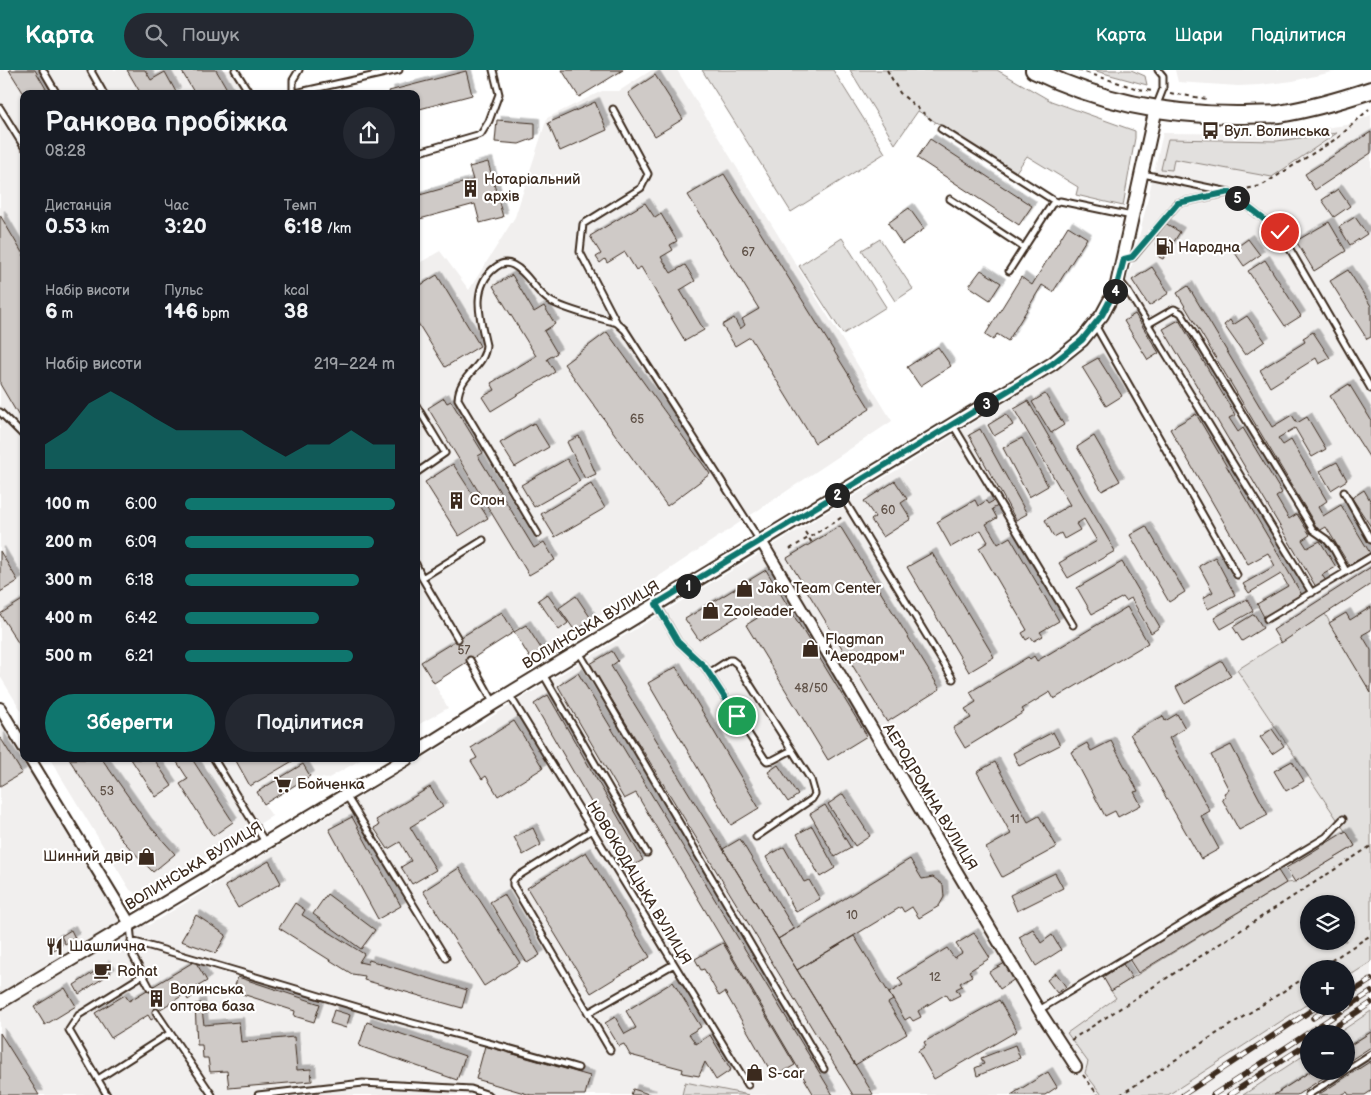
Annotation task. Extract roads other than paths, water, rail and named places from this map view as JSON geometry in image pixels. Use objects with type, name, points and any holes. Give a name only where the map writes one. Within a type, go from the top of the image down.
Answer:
[{"type":"main road","points":[[1034,70],[1062,84],[1098,96],[1156,108],[1214,115],[1277,114],[1338,102],[1371,90]]},
{"type":"street","name":"ВОЛИНСЬКА ВУЛИЦЯ","points":[[420,749],[1052,364],[1082,340],[1102,315],[1116,289],[1156,108]]},
{"type":"street","name":"АЕРОДРОМНА ВУЛИЦЯ","points":[[760,541],[1039,1010],[1076,1067]]},
{"type":"street","points":[[0,708],[20,741]]},
{"type":"street","points":[[32,762],[130,924]]},
{"type":"street","name":"ВОЛИНСЬКА ВУЛИЦЯ","points":[[0,1002],[346,795],[391,763]]},
{"type":"lane","points":[[43,70],[55,90]]},
{"type":"lane","points":[[92,70],[102,90]]},
{"type":"lane","points":[[235,70],[248,90]]},
{"type":"lane","points":[[292,90],[293,80],[299,70]]},
{"type":"lane","points":[[310,90],[400,70]]},
{"type":"lane","points":[[420,152],[481,134],[489,122],[498,94],[493,70]]},
{"type":"lane","points":[[1156,108],[1162,92],[1163,76],[1158,70]]},
{"type":"lane","points":[[0,108],[20,140]]},
{"type":"lane","points":[[612,109],[648,174],[641,188],[583,224],[580,252],[617,323],[625,330],[760,541]]},
{"type":"lane","points":[[941,129],[1056,202],[1133,216]]},
{"type":"lane","points":[[1141,174],[1229,192],[1280,232],[1371,389]]},
{"type":"lane","points":[[1124,259],[1132,257],[1178,203],[1229,192]]},
{"type":"lane","points":[[950,200],[1024,248]]},
{"type":"lane","points":[[1009,271],[1052,204],[1056,202]]},
{"type":"lane","points":[[538,534],[458,399],[458,390],[462,382],[485,353],[486,345],[478,300],[482,284],[490,272],[497,266],[504,263],[511,264],[518,268],[541,294],[551,302],[617,323]]},
{"type":"lane","points":[[1118,279],[1127,290],[1312,593]]},
{"type":"lane","points":[[1148,324],[1174,309],[1181,313],[1313,530],[1332,546],[1346,571]]},
{"type":"lane","points":[[1095,324],[1237,575]]},
{"type":"lane","points":[[420,411],[445,453],[420,469]]},
{"type":"lane","points":[[0,412],[20,432]]},
{"type":"lane","points":[[953,424],[1073,625]]},
{"type":"lane","points":[[1344,492],[1371,540]]},
{"type":"lane","points":[[840,493],[953,679]]},
{"type":"lane","points":[[422,578],[483,540]]},
{"type":"lane","points":[[1267,620],[1371,557]]},
{"type":"lane","points":[[420,573],[458,639]]},
{"type":"lane","points":[[656,604],[678,642],[709,672],[765,759],[767,761],[773,760],[792,750]]},
{"type":"lane","points":[[579,652],[824,1069]]},
{"type":"lane","points":[[470,660],[494,703]]},
{"type":"lane","points":[[709,672],[729,660],[737,664],[811,780],[815,794],[812,799],[756,837]]},
{"type":"lane","points":[[543,673],[647,853]]},
{"type":"lane","name":"НОВОКОДАЦЬКА ВУЛИЦЯ","points":[[509,694],[748,1084]]},
{"type":"lane","points":[[216,762],[265,842]]},
{"type":"lane","points":[[346,795],[446,958]]},
{"type":"lane","points":[[1039,1010],[1326,838],[1343,819]]},
{"type":"lane","points":[[592,830],[513,881],[514,890],[610,1050]]},
{"type":"lane","points":[[130,924],[133,956],[150,988]]},
{"type":"lane","points":[[131,941],[578,1068]]},
{"type":"lane","points":[[588,1013],[674,964]]},
{"type":"lane","points":[[107,1095],[69,1030],[80,1015],[143,975]]},
{"type":"lane","points":[[156,1012],[212,1095]]},
{"type":"lane","points":[[98,1079],[170,1033]]},
{"type":"lane","points":[[1355,1065],[1371,1054]]},
{"type":"lane","points":[[1308,1095],[1332,1080]]},
{"type":"lane","points":[[258,1095],[362,1083],[471,1089],[489,1095]]},
{"type":"railway","points":[[1355,990],[1371,980]]},
{"type":"railway","points":[[1213,1095],[1371,992]]},
{"type":"railway","points":[[1338,1025],[1371,1003]]},
{"type":"railway","points":[[1183,1095],[1304,1015]]},
{"type":"railway","points":[[1313,1018],[1318,1015]]},
{"type":"railway","points":[[1229,1095],[1300,1049]]},
{"type":"place","name":"Вул. Волинська","points":[[1210,131]]},
{"type":"place","name":"Нотаріальний архів","points":[[470,188]]},
{"type":"place","name":"Народна","points":[[1164,247]]},
{"type":"place","name":"Слон","points":[[456,500]]},
{"type":"place","name":"Jako Team Center","points":[[744,588]]},
{"type":"place","name":"Zooleader","points":[[710,611]]},
{"type":"place","name":"Flagman \"Аеродром\"","points":[[811,648]]},
{"type":"place","name":"Бойченка","points":[[283,784]]},
{"type":"place","name":"Шинний двір","points":[[147,856]]},
{"type":"place","name":"Шашлична","points":[[55,946]]},
{"type":"place","name":"Rohat","points":[[103,971]]},
{"type":"place","name":"Волинська оптова база","points":[[156,998]]},
{"type":"place","name":"S-car","points":[[754,1073]]}]
